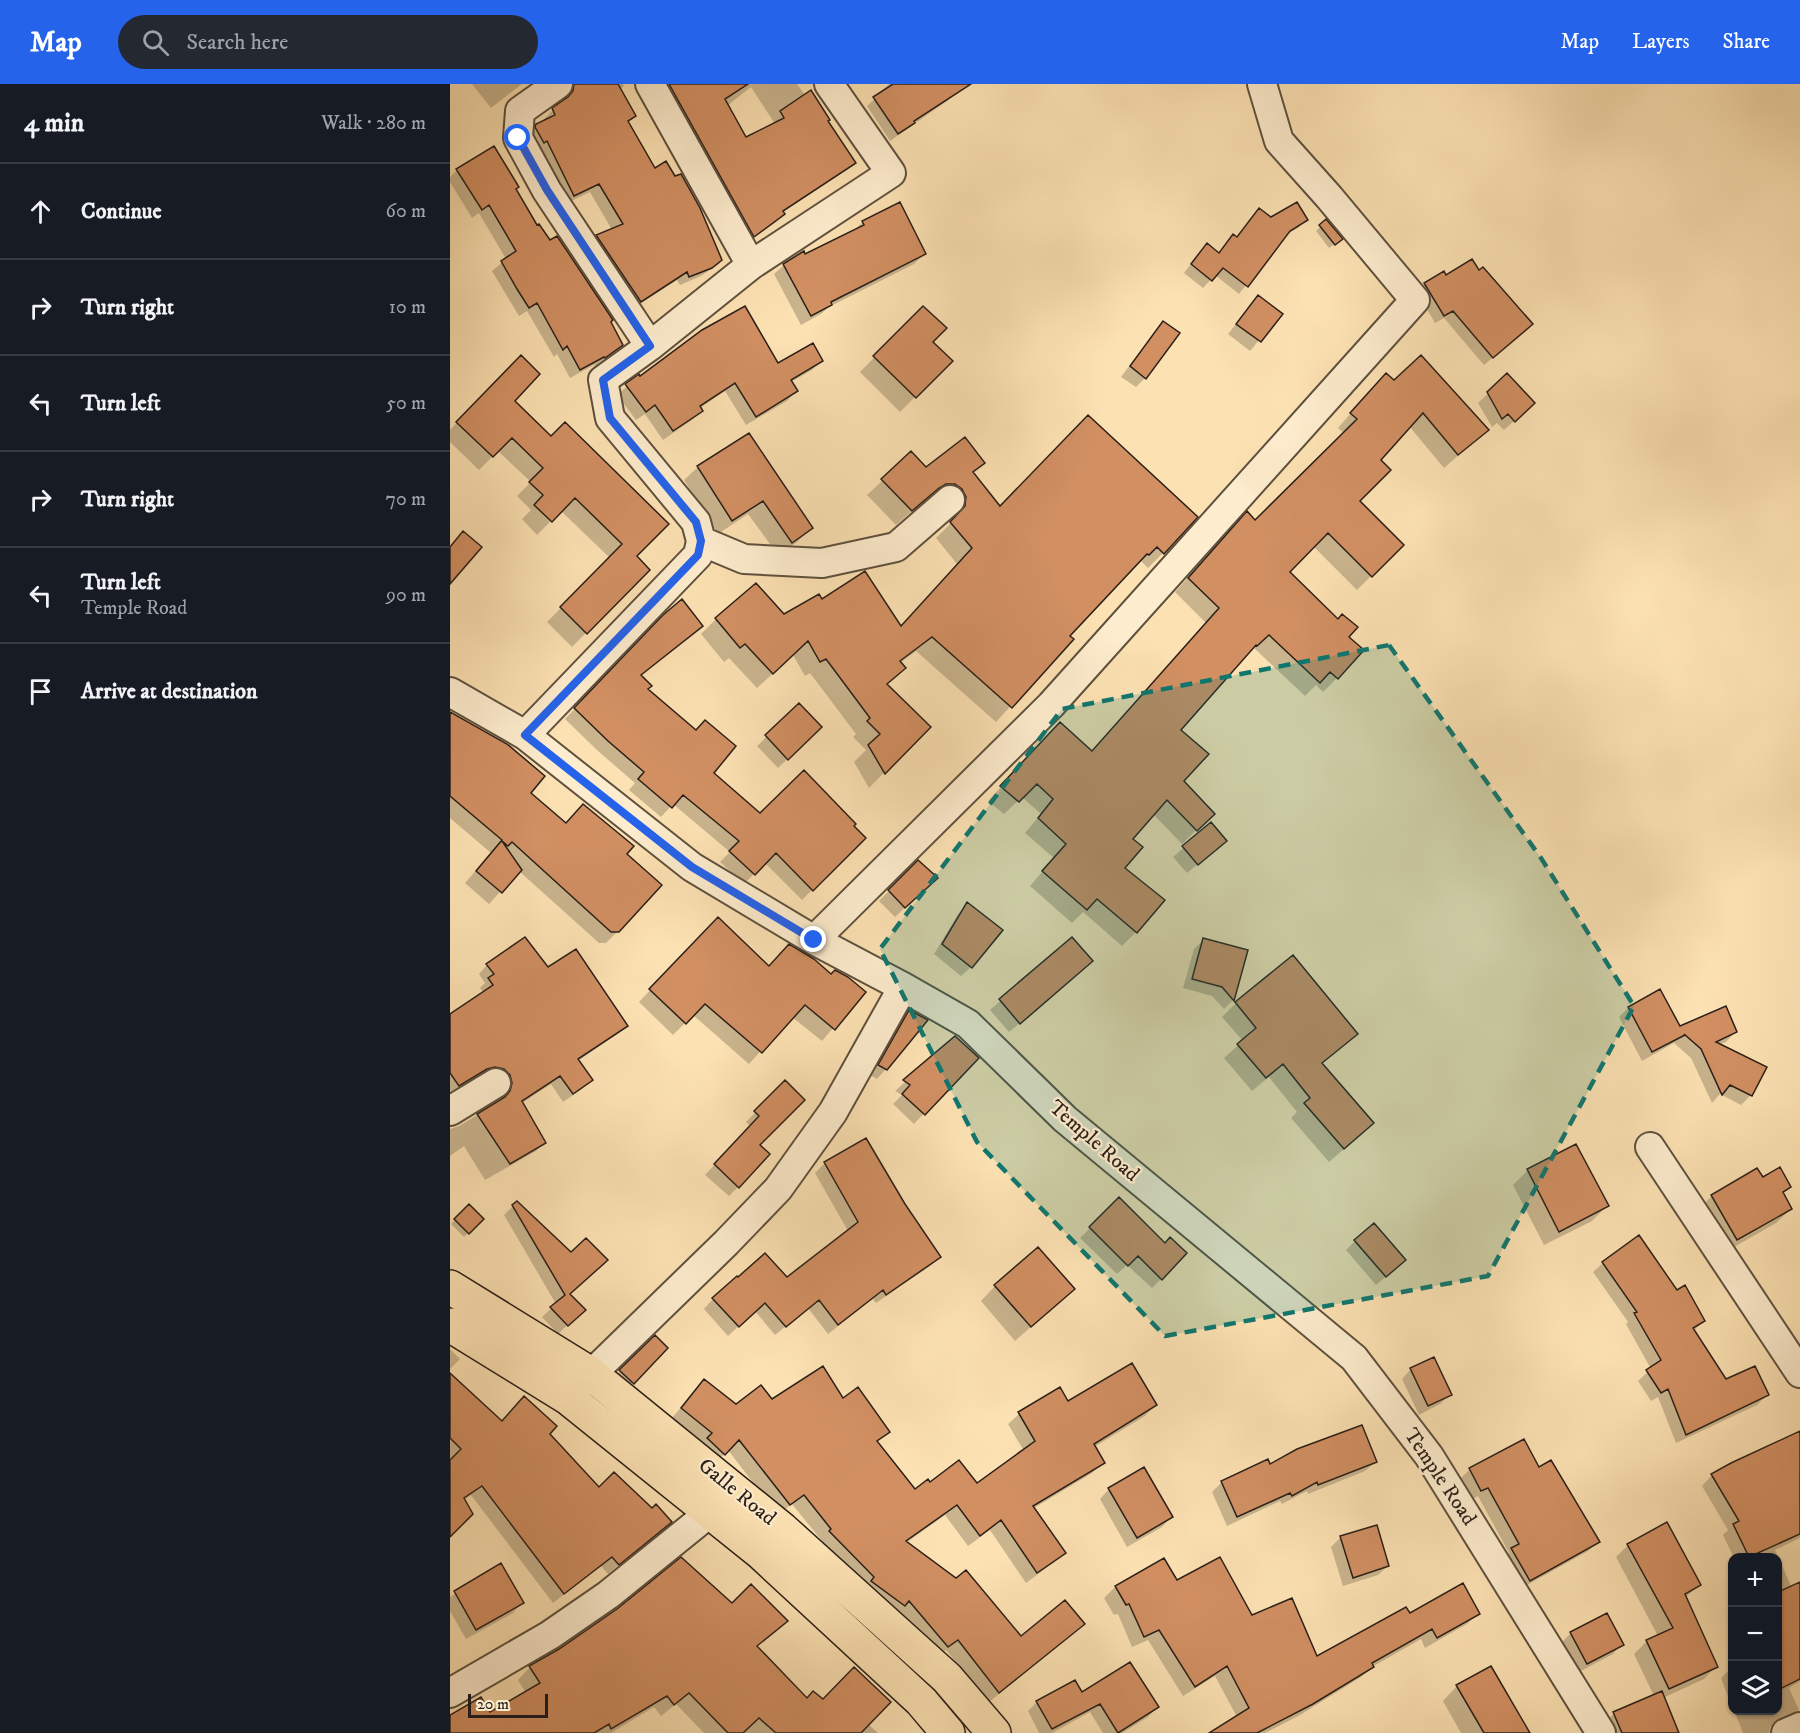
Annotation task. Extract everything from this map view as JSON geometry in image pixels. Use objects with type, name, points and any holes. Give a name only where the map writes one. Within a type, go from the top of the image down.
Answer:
[{"type":"highway","name":"Galle Road","points":[[451,1289],[591,1374],[736,1491],[782,1529],[947,1678],[994,1733]]},
{"type":"highway","name":"Galle Road","points":[[450,1325],[568,1398],[710,1513],[778,1569],[921,1701],[948,1733]]},
{"type":"street","points":[[558,84],[520,111],[518,138],[547,190],[650,346]]},
{"type":"street","points":[[650,84],[751,264]]},
{"type":"street","points":[[525,735],[698,555],[701,541],[696,522],[610,418],[603,380],[650,346],[751,264],[891,173],[829,84]]},
{"type":"street","points":[[814,940],[1051,705],[1415,300],[1279,141],[1262,84]]},
{"type":"street","points":[[701,541],[744,559],[822,563],[896,547],[950,500]]},
{"type":"street","name":"Temple Road","points":[[450,692],[525,735],[692,867],[814,940],[968,1024],[1065,1119],[1354,1358],[1429,1456],[1601,1733]]},
{"type":"street","points":[[568,1398],[778,1189],[833,1112],[903,987]]},
{"type":"street","points":[[450,1111],[495,1083]]},
{"type":"street","points":[[1650,1147],[1800,1373]]},
{"type":"street","points":[[450,1693],[550,1635],[608,1596],[736,1491]]},
{"type":"street","points":[[1786,1733],[1800,1727]]},
{"type":"highlighted area","points":[[1389,645],[1541,858],[1634,1006],[1488,1276],[1165,1336],[977,1142],[880,949],[1062,709]]},
{"type":"building","points":[[574,84],[618,84],[636,116],[628,121],[655,168],[666,161],[675,176],[681,174],[700,208],[722,260],[712,268],[689,277],[687,272],[641,302],[596,235],[623,224],[599,184],[574,196],[547,141],[544,143],[535,127],[536,124],[555,115],[552,108],[568,97],[573,91]]},
{"type":"building","points":[[669,84],[748,84],[725,99],[746,137],[784,118],[780,111],[811,90],[856,163],[783,211],[785,214],[754,237]]},
{"type":"building","points":[[893,84],[971,84],[898,134],[873,97]]},
{"type":"building","points":[[494,146],[519,187],[516,189],[537,225],[539,224],[550,240],[557,236],[613,320],[611,322],[623,345],[605,358],[580,370],[567,346],[563,350],[537,303],[529,308],[517,289],[501,261],[516,251],[489,205],[482,210],[456,169]]},
{"type":"building","points":[[900,202],[926,254],[831,302],[832,305],[811,316],[783,264],[804,251],[805,254],[864,225],[862,221]]},
{"type":"building","points":[[1297,202],[1308,220],[1290,231],[1248,287],[1223,268],[1212,281],[1191,264],[1207,243],[1219,253],[1233,234],[1237,237],[1259,208],[1271,217]]},
{"type":"building","points":[[1326,219],[1343,239],[1335,245],[1319,225]]},
{"type":"building","points":[[1472,259],[1479,270],[1483,267],[1533,324],[1493,358],[1453,311],[1444,316],[1424,283],[1444,271],[1446,275]]},
{"type":"building","points":[[1258,295],[1283,314],[1261,342],[1236,324]]},
{"type":"building","points":[[745,306],[778,363],[813,343],[823,361],[791,380],[798,391],[756,417],[735,383],[700,406],[703,411],[673,431],[655,405],[646,412],[625,384],[639,374],[640,376],[702,330]]},
{"type":"building","points":[[923,306],[947,328],[933,342],[953,361],[916,398],[873,356]]},
{"type":"building","points":[[1163,321],[1180,333],[1146,379],[1130,366]]},
{"type":"building","points":[[521,355],[540,374],[515,401],[551,436],[565,422],[669,524],[637,556],[650,570],[587,634],[560,607],[622,544],[575,498],[552,522],[534,505],[543,495],[529,482],[543,468],[512,438],[493,457],[456,422]]},
{"type":"building","points":[[1421,355],[1489,430],[1458,455],[1423,413],[1381,460],[1391,470],[1360,501],[1404,545],[1372,577],[1328,533],[1290,572],[1338,619],[1342,614],[1358,627],[1349,637],[1364,650],[1338,679],[1330,672],[1320,683],[1269,635],[1256,645],[1181,730],[1209,754],[1184,781],[1215,814],[1197,831],[1167,800],[1133,839],[1143,847],[1125,868],[1165,900],[1137,933],[1097,899],[1087,910],[1042,871],[1066,844],[1038,818],[1053,799],[1037,784],[1019,802],[1000,786],[1060,722],[1092,751],[1219,608],[1188,578],[1247,511],[1255,520],[1357,419],[1350,413],[1386,373],[1394,380]]},
{"type":"building","points":[[1507,373],[1535,403],[1515,422],[1508,414],[1502,419],[1487,392]]},
{"type":"building","points":[[1088,415],[1198,517],[1164,554],[1157,547],[1149,555],[1147,554],[1070,636],[1074,639],[1012,708],[932,637],[900,661],[906,668],[887,684],[931,727],[885,774],[868,745],[880,734],[867,721],[870,718],[826,659],[820,662],[808,641],[773,674],[745,644],[740,648],[715,618],[756,583],[784,614],[819,594],[822,599],[865,571],[901,626],[972,548],[950,522],[965,506],[966,497],[962,489],[955,484],[946,484],[912,511],[881,479],[911,451],[926,467],[965,437],[985,463],[973,472],[1000,506]]},
{"type":"building","points":[[749,433],[813,528],[792,543],[763,501],[732,521],[697,466]]},
{"type":"building","points":[[463,531],[482,547],[450,584],[450,547]]},
{"type":"building","points":[[682,599],[703,626],[641,675],[652,686],[648,689],[696,730],[705,720],[736,746],[714,773],[760,813],[804,770],[856,824],[854,826],[866,838],[813,891],[776,853],[755,875],[729,851],[739,841],[683,795],[672,808],[638,779],[644,772],[574,708],[663,615]]},
{"type":"building","points":[[799,703],[822,727],[788,760],[765,735]]},
{"type":"building","points":[[450,712],[507,744],[545,776],[531,793],[566,823],[583,804],[634,846],[627,854],[662,885],[619,932],[611,932],[512,842],[508,846],[502,841],[522,870],[502,893],[476,871],[502,840],[450,796]]},
{"type":"building","points":[[1211,822],[1227,841],[1198,865],[1182,846]]},
{"type":"building","points":[[918,860],[938,878],[905,908],[888,890]]},
{"type":"building","points":[[967,902],[1003,930],[972,968],[942,944]]},
{"type":"building","points":[[718,917],[769,966],[789,944],[814,959],[831,974],[835,970],[848,977],[866,992],[835,1030],[805,1005],[762,1053],[705,1004],[686,1024],[649,989]]},
{"type":"building","points":[[525,937],[548,967],[576,949],[628,1026],[578,1059],[593,1080],[573,1094],[560,1076],[522,1101],[546,1143],[510,1164],[477,1114],[505,1097],[512,1083],[510,1075],[504,1069],[495,1067],[487,1069],[459,1086],[450,1073],[450,1014],[493,985],[488,978],[494,974],[486,964]]},
{"type":"building","points":[[1072,937],[1093,961],[1020,1024],[999,999]]},
{"type":"building","points":[[1203,938],[1248,950],[1234,1001],[1222,987],[1192,979]]},
{"type":"building","points":[[1293,955],[1358,1034],[1322,1063],[1374,1123],[1344,1149],[1304,1103],[1310,1098],[1283,1064],[1266,1078],[1237,1044],[1256,1028],[1235,1002]]},
{"type":"building","points":[[1660,989],[1680,1026],[1726,1006],[1737,1032],[1716,1042],[1767,1067],[1752,1096],[1730,1085],[1722,1095],[1701,1049],[1684,1034],[1652,1052],[1628,1007]]},
{"type":"building","points":[[909,1010],[928,1020],[887,1070],[878,1065]]},
{"type":"building","points":[[955,1036],[979,1058],[925,1115],[902,1094],[910,1085],[903,1080]]},
{"type":"building","points":[[785,1080],[805,1100],[760,1145],[770,1154],[739,1188],[714,1164],[759,1116],[754,1111]]},
{"type":"building","points":[[866,1138],[905,1204],[941,1257],[886,1295],[883,1290],[838,1325],[819,1300],[786,1327],[765,1303],[739,1327],[712,1298],[765,1253],[787,1277],[858,1222],[824,1162]]},
{"type":"building","points":[[1576,1144],[1609,1206],[1559,1232],[1527,1169]]},
{"type":"building","points":[[1780,1167],[1791,1187],[1783,1192],[1792,1209],[1737,1240],[1711,1195],[1757,1168],[1763,1177]]},
{"type":"building","points":[[1119,1197],[1165,1243],[1170,1237],[1187,1253],[1162,1280],[1138,1256],[1128,1266],[1089,1227]]},
{"type":"building","points":[[517,1201],[571,1252],[586,1238],[608,1260],[570,1294],[586,1310],[568,1326],[550,1307],[565,1295],[512,1205]]},
{"type":"building","points":[[469,1204],[484,1219],[469,1234],[454,1219]]},
{"type":"building","points":[[1374,1223],[1406,1260],[1386,1277],[1354,1240]]},
{"type":"building","points":[[1639,1235],[1677,1290],[1685,1285],[1705,1321],[1693,1328],[1726,1379],[1755,1366],[1769,1395],[1686,1435],[1668,1389],[1661,1393],[1646,1370],[1661,1360],[1634,1313],[1637,1312],[1602,1262]]},
{"type":"building","points":[[1038,1247],[1075,1289],[1031,1327],[994,1285]]},
{"type":"building","points":[[655,1335],[668,1348],[634,1384],[619,1370]]},
{"type":"building","points":[[1434,1357],[1452,1395],[1428,1406],[1410,1368]]},
{"type":"building","points":[[1132,1363],[1157,1405],[1094,1444],[1105,1463],[1033,1506],[1066,1553],[1037,1573],[1001,1520],[980,1536],[957,1505],[906,1541],[956,1578],[966,1570],[1021,1636],[1065,1600],[1085,1624],[999,1693],[958,1640],[948,1647],[909,1601],[905,1606],[871,1581],[874,1577],[829,1531],[831,1529],[804,1495],[790,1505],[739,1440],[725,1455],[707,1438],[712,1433],[681,1408],[704,1379],[736,1404],[761,1385],[772,1399],[823,1366],[843,1398],[858,1387],[890,1432],[877,1441],[915,1489],[928,1479],[930,1482],[959,1460],[977,1483],[1035,1441],[1018,1412],[1060,1387],[1068,1401]]},
{"type":"building","points":[[450,1373],[502,1421],[524,1396],[557,1426],[550,1434],[599,1487],[614,1472],[652,1508],[656,1504],[672,1522],[619,1565],[612,1557],[564,1594],[482,1486],[464,1498],[473,1514],[450,1537],[450,1460],[461,1449],[450,1438]]},
{"type":"building","points":[[1362,1425],[1377,1462],[1318,1485],[1317,1482],[1292,1496],[1290,1493],[1237,1517],[1221,1481],[1268,1459],[1270,1464],[1297,1449]]},
{"type":"building","points":[[1800,1431],[1800,1534],[1758,1553],[1747,1553],[1733,1524],[1739,1521],[1711,1474]]},
{"type":"building","points":[[1524,1439],[1539,1467],[1551,1460],[1600,1542],[1530,1581],[1511,1548],[1519,1544],[1488,1488],[1481,1491],[1469,1468]]},
{"type":"building","points":[[1144,1467],[1173,1517],[1137,1538],[1108,1488]]},
{"type":"building","points":[[1667,1522],[1701,1585],[1685,1594],[1718,1667],[1669,1689],[1646,1640],[1673,1628],[1627,1544]]},
{"type":"building","points":[[1377,1525],[1389,1566],[1353,1578],[1340,1536]]},
{"type":"building","points":[[681,1557],[732,1603],[751,1584],[788,1621],[757,1646],[807,1698],[813,1691],[823,1699],[854,1667],[891,1702],[861,1733],[776,1733],[759,1718],[743,1733],[728,1733],[689,1693],[674,1705],[667,1696],[611,1729],[609,1724],[594,1733],[450,1733],[450,1715],[481,1697],[490,1712],[540,1683],[529,1666],[559,1649],[617,1609]]},
{"type":"building","points":[[1220,1557],[1252,1615],[1292,1598],[1317,1656],[1406,1607],[1410,1613],[1463,1583],[1480,1614],[1437,1638],[1432,1629],[1372,1663],[1374,1667],[1313,1704],[1257,1733],[1209,1733],[1249,1708],[1227,1666],[1195,1687],[1159,1630],[1144,1637],[1129,1604],[1126,1605],[1115,1586],[1164,1558],[1177,1580]]},
{"type":"building","points":[[501,1563],[524,1603],[476,1630],[454,1591]]},
{"type":"building","points":[[1800,1582],[1800,1679],[1782,1688],[1782,1607],[1782,1590]]},
{"type":"building","points":[[1607,1613],[1624,1645],[1587,1664],[1570,1632]]},
{"type":"building","points":[[1130,1662],[1159,1707],[1118,1733],[1100,1704],[1052,1729],[1036,1701],[1075,1680],[1082,1692]]},
{"type":"building","points":[[1491,1666],[1530,1733],[1484,1733],[1456,1685]]},
{"type":"building","points":[[1662,1691],[1679,1733],[1622,1733],[1613,1712]]},
{"type":"route","points":[[518,138],[547,190],[650,346],[603,380],[610,418],[696,522],[701,541],[698,555],[525,735],[692,867],[814,940]]}]
